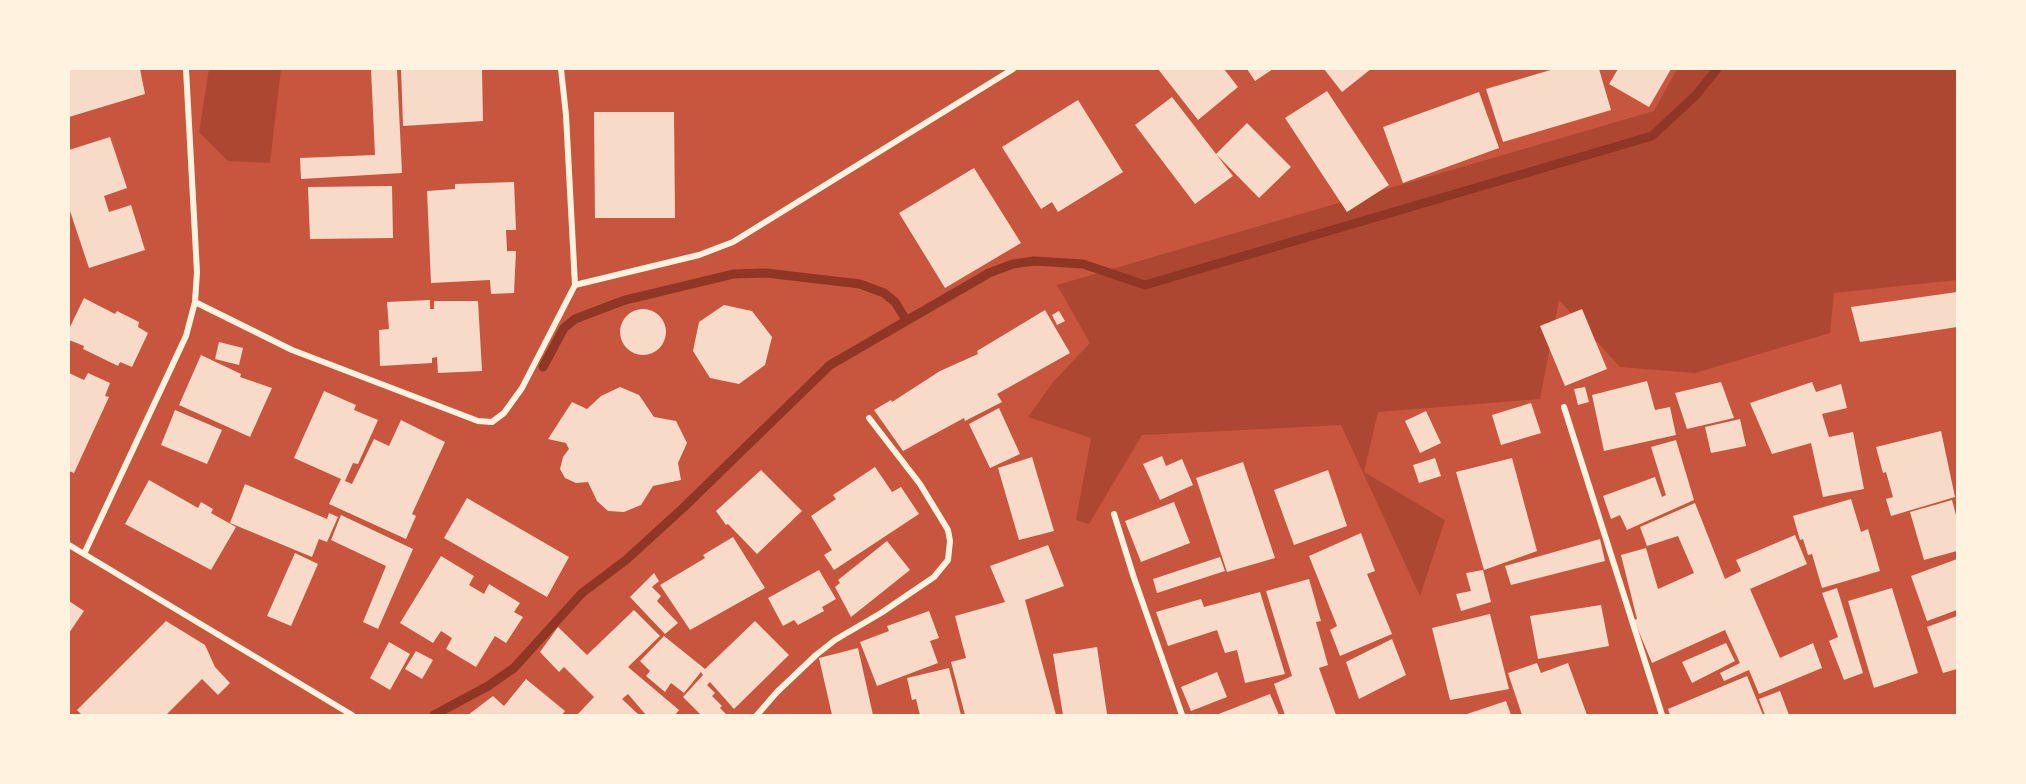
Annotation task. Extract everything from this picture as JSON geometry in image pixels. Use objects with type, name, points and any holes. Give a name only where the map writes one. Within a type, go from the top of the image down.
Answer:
[{"type":"street","points":[[84,554],[186,336],[195,302],[197,272],[186,69]]},
{"type":"street","points":[[195,302],[292,350],[478,422],[492,422],[504,413],[522,388],[575,285],[566,115],[561,69]]},
{"type":"street","points":[[575,285],[699,255],[733,242],[1013,69]]},
{"type":"street","points":[[1564,407],[1662,715]]},
{"type":"street","points":[[757,715],[777,692],[816,655],[835,640],[934,578],[948,560],[950,541],[948,530],[920,484],[869,418]]},
{"type":"street","points":[[1114,514],[1182,715]]},
{"type":"street","points":[[69,545],[352,715]]},
{"type":"shaded area","points":[[209,69],[281,69],[270,163],[228,161],[199,132]]},
{"type":"shaded area","points":[[1677,69],[1957,69],[1957,280],[1834,293],[1830,333],[1695,373],[1620,367],[1559,300],[1540,399],[1378,412],[1364,472],[1445,520],[1420,596],[1341,425],[1142,435],[1089,524],[1076,520],[1091,438],[1028,417],[1053,382],[1090,343],[1057,285],[1654,111]]},
{"type":"building","points":[[69,69],[140,69],[145,94],[69,117]]},
{"type":"building","points":[[371,69],[397,69],[402,173],[301,179],[300,158],[375,155]]},
{"type":"building","points":[[401,69],[482,69],[483,121],[403,126]]},
{"type":"building","points":[[1158,69],[1224,69],[1238,87],[1198,120]]},
{"type":"building","points":[[1247,69],[1273,69],[1255,81]]},
{"type":"building","points":[[1324,69],[1371,69],[1342,92]]},
{"type":"building","points":[[1554,69],[1599,69],[1611,110],[1503,142],[1486,89]]},
{"type":"building","points":[[1618,69],[1671,69],[1649,107],[1609,84]]},
{"type":"building","points":[[1327,91],[1389,185],[1347,212],[1285,118]]},
{"type":"building","points":[[1479,92],[1499,148],[1403,183],[1383,127]]},
{"type":"building","points":[[1172,97],[1233,176],[1195,204],[1135,125]]},
{"type":"building","points":[[1078,100],[1123,172],[1058,212],[1052,202],[1041,209],[1002,147]]},
{"type":"building","points":[[594,112],[674,112],[675,218],[595,218]]},
{"type":"building","points":[[1247,123],[1291,167],[1259,198],[1216,154]]},
{"type":"building","points":[[110,137],[127,188],[104,196],[109,212],[131,205],[145,250],[89,268],[69,208],[69,150]]},
{"type":"building","points":[[974,168],[1021,243],[945,288],[899,213]]},
{"type":"building","points":[[514,182],[516,230],[506,230],[507,251],[516,251],[514,293],[491,294],[490,280],[431,283],[427,191],[455,189],[455,184]]},
{"type":"building","points":[[392,186],[393,238],[310,239],[308,187]]},
{"type":"building","points":[[1957,292],[1957,327],[1860,342],[1851,307]]},
{"type":"building","points":[[84,298],[115,314],[117,311],[139,322],[138,327],[148,333],[132,367],[120,362],[118,366],[69,340],[69,329]]},
{"type":"building","points":[[430,300],[430,309],[434,309],[434,301],[478,301],[482,371],[438,373],[437,357],[432,358],[432,363],[380,366],[379,330],[389,329],[387,302]]},
{"type":"building","points":[[724,305],[752,311],[772,337],[765,365],[739,384],[710,378],[693,351],[699,322]]},
{"type":"building","points":[[643,309],[659,316],[666,332],[659,348],[643,355],[627,348],[620,332],[627,316]]},
{"type":"building","points":[[1582,309],[1607,369],[1565,386],[1540,326]]},
{"type":"building","points":[[1045,310],[1070,353],[997,394],[1002,402],[965,421],[964,418],[903,451],[874,410],[891,400],[892,402],[940,371],[978,354],[977,351]]},
{"type":"building","points":[[1059,311],[1065,321],[1057,325],[1052,315]]},
{"type":"building","points":[[219,342],[243,348],[239,365],[215,359]]},
{"type":"building","points":[[201,355],[241,374],[240,377],[272,388],[250,437],[179,405]]},
{"type":"building","points":[[69,373],[84,380],[88,373],[110,383],[105,396],[109,397],[74,473],[69,471]]},
{"type":"building","points":[[1647,381],[1655,410],[1670,407],[1676,435],[1604,451],[1592,395]]},
{"type":"building","points":[[1721,382],[1734,418],[1687,429],[1675,393]]},
{"type":"building","points":[[1812,382],[1816,392],[1841,384],[1847,408],[1822,414],[1829,437],[1853,432],[1864,489],[1823,497],[1811,443],[1772,454],[1750,403]]},
{"type":"building","points":[[620,387],[639,395],[654,417],[676,421],[687,443],[678,463],[681,480],[653,486],[641,505],[624,512],[608,511],[597,501],[588,482],[576,483],[565,478],[560,469],[563,457],[569,449],[566,443],[548,439],[572,402],[587,409],[601,396]]},
{"type":"building","points":[[1585,387],[1589,402],[1578,405],[1574,389]]},
{"type":"building","points":[[324,391],[356,405],[354,410],[378,420],[358,464],[353,463],[345,481],[352,484],[374,439],[389,446],[401,420],[445,442],[412,514],[416,516],[406,539],[329,504],[341,479],[294,458]]},
{"type":"building","points":[[1531,403],[1541,433],[1501,445],[1492,415]]},
{"type":"building","points":[[999,408],[1020,454],[990,468],[969,424]]},
{"type":"building","points":[[175,410],[222,430],[207,464],[161,445]]},
{"type":"building","points":[[1426,411],[1441,443],[1420,453],[1405,421]]},
{"type":"building","points":[[1740,419],[1746,446],[1711,453],[1705,427]]},
{"type":"building","points":[[1941,431],[1955,497],[1891,516],[1886,499],[1893,497],[1876,447]]},
{"type":"building","points":[[1676,440],[1694,500],[1627,530],[1620,515],[1611,519],[1603,496],[1655,477],[1662,497],[1666,495],[1651,447]]},
{"type":"building","points":[[1162,456],[1166,466],[1182,459],[1193,485],[1160,500],[1143,464]]},
{"type":"building","points":[[1032,457],[1054,531],[1019,540],[998,468]]},
{"type":"building","points":[[1435,458],[1441,476],[1419,483],[1413,465]]},
{"type":"building","points":[[1512,458],[1537,551],[1484,570],[1456,472]]},
{"type":"building","points":[[1243,462],[1275,558],[1227,572],[1196,478]]},
{"type":"building","points":[[875,467],[892,492],[901,487],[919,514],[834,570],[824,555],[832,550],[811,516],[836,499],[833,495]]},
{"type":"building","points":[[761,470],[802,511],[757,554],[728,524],[726,525],[716,511]]},
{"type":"building","points":[[1328,470],[1347,526],[1294,545],[1274,490]]},
{"type":"building","points":[[149,480],[198,508],[201,502],[213,509],[211,513],[236,527],[211,570],[125,524]]},
{"type":"building","points":[[245,484],[327,519],[329,513],[338,517],[327,542],[319,539],[312,557],[230,523]]},
{"type":"building","points":[[467,498],[569,557],[547,597],[444,538]]},
{"type":"building","points":[[1851,499],[1861,532],[1868,529],[1880,571],[1822,588],[1812,554],[1808,555],[1803,539],[1800,540],[1793,516]]},
{"type":"building","points":[[1952,500],[1957,519],[1957,551],[1924,560],[1910,512]]},
{"type":"building","points":[[1174,502],[1190,543],[1141,562],[1125,521]]},
{"type":"building","points":[[1695,503],[1725,579],[1741,571],[1736,560],[1795,535],[1807,564],[1750,589],[1780,658],[1813,643],[1822,668],[1759,694],[1749,670],[1724,681],[1720,673],[1740,663],[1725,630],[1652,663],[1634,620],[1637,619],[1621,555],[1646,548],[1658,589],[1694,573],[1678,536],[1647,546],[1640,527]]},
{"type":"building","points":[[341,515],[413,549],[378,629],[363,622],[386,566],[331,540]]},
{"type":"building","points":[[1361,533],[1375,571],[1367,574],[1392,634],[1340,656],[1330,630],[1337,626],[1309,556]]},
{"type":"building","points":[[733,537],[765,588],[690,630],[660,585],[705,558],[703,555]]},
{"type":"building","points":[[1600,539],[1605,561],[1511,585],[1505,566]]},
{"type":"building","points":[[887,541],[910,570],[851,617],[835,587],[840,583],[838,580]]},
{"type":"building","points":[[1048,545],[1064,586],[1025,600],[1056,715],[965,715],[951,662],[966,658],[955,616],[1005,602],[990,566]]},
{"type":"building","points":[[295,553],[318,564],[291,626],[267,616]]},
{"type":"building","points":[[441,556],[474,576],[469,585],[484,594],[489,584],[520,603],[514,612],[523,617],[506,643],[495,636],[476,667],[446,649],[452,638],[441,631],[433,643],[400,623]]},
{"type":"building","points":[[1220,557],[1225,571],[1157,593],[1153,579]]},
{"type":"building","points":[[1957,559],[1957,610],[1927,621],[1911,576]]},
{"type":"building","points":[[819,570],[836,599],[822,607],[824,611],[798,625],[794,620],[783,626],[768,598]]},
{"type":"building","points":[[1483,570],[1491,602],[1461,611],[1456,594],[1471,591],[1466,573]]},
{"type":"building","points":[[654,573],[659,581],[652,587],[661,596],[657,601],[678,623],[665,634],[630,597]]},
{"type":"building","points":[[1309,579],[1321,621],[1316,622],[1328,665],[1319,668],[1336,715],[1285,715],[1274,684],[1292,676],[1266,591]]},
{"type":"building","points":[[1837,588],[1863,673],[1844,680],[1829,641],[1838,637],[1822,593]]},
{"type":"building","points":[[1892,588],[1918,673],[1874,688],[1848,601]]},
{"type":"building","points":[[1260,592],[1285,674],[1245,683],[1237,650],[1225,653],[1217,630],[1168,646],[1156,612],[1201,599],[1204,607]]},
{"type":"building","points":[[69,601],[84,611],[69,633]]},
{"type":"building","points":[[1601,605],[1609,646],[1538,659],[1530,616]]},
{"type":"building","points":[[634,610],[660,636],[628,667],[679,710],[675,715],[646,715],[628,694],[622,699],[639,715],[577,715],[594,697],[564,667],[559,672],[540,652],[558,627],[587,655]]},
{"type":"building","points":[[929,611],[939,638],[930,641],[938,663],[877,686],[860,642],[889,631],[887,626]]},
{"type":"building","points":[[1490,614],[1509,689],[1450,700],[1432,628]]},
{"type":"building","points":[[1957,616],[1957,669],[1943,673],[1927,627]]},
{"type":"building","points":[[166,621],[205,645],[215,667],[230,683],[218,695],[202,679],[166,715],[82,715],[77,710]]},
{"type":"building","points":[[755,621],[789,655],[734,709],[710,682],[707,685],[715,693],[712,696],[727,715],[701,715],[683,697],[703,675],[701,672],[684,693],[671,683],[665,692],[646,676],[650,671],[640,661],[664,636],[705,669]]},
{"type":"building","points":[[1392,639],[1406,675],[1359,699],[1346,662]]},
{"type":"building","points":[[389,642],[410,654],[390,690],[370,678]]},
{"type":"building","points":[[1726,643],[1735,661],[1692,683],[1682,662]]},
{"type":"building","points":[[1097,647],[1107,714],[1063,715],[1053,654]]},
{"type":"building","points":[[858,648],[873,715],[832,715],[819,658]]},
{"type":"building","points":[[416,651],[433,660],[422,679],[405,669]]},
{"type":"building","points":[[1537,663],[1541,673],[1568,663],[1587,715],[1522,715],[1508,673]]},
{"type":"building","points":[[949,668],[961,715],[920,715],[916,699],[912,700],[907,678]]},
{"type":"building","points":[[1217,672],[1227,697],[1191,711],[1181,687]]},
{"type":"building","points":[[1747,676],[1763,715],[1670,715],[1668,709]]},
{"type":"building","points":[[526,679],[565,711],[562,715],[468,715],[493,696],[504,706]]},
{"type":"building","points":[[1780,691],[1789,715],[1765,715],[1759,699]]},
{"type":"building","points":[[1270,694],[1279,715],[1216,715]]},
{"type":"building","points":[[1506,701],[1511,715],[1464,715]]},
{"type":"waterway","points":[[434,715],[488,686],[514,668],[582,593],[626,560],[683,508],[830,365],[989,273],[1013,264],[1034,261],[1083,264],[1145,285],[1652,136],[1696,95],[1717,69]]},
{"type":"waterway","points":[[543,367],[564,328],[575,319],[625,300],[733,274],[766,273],[860,284],[884,293],[895,302],[906,320]]}]
